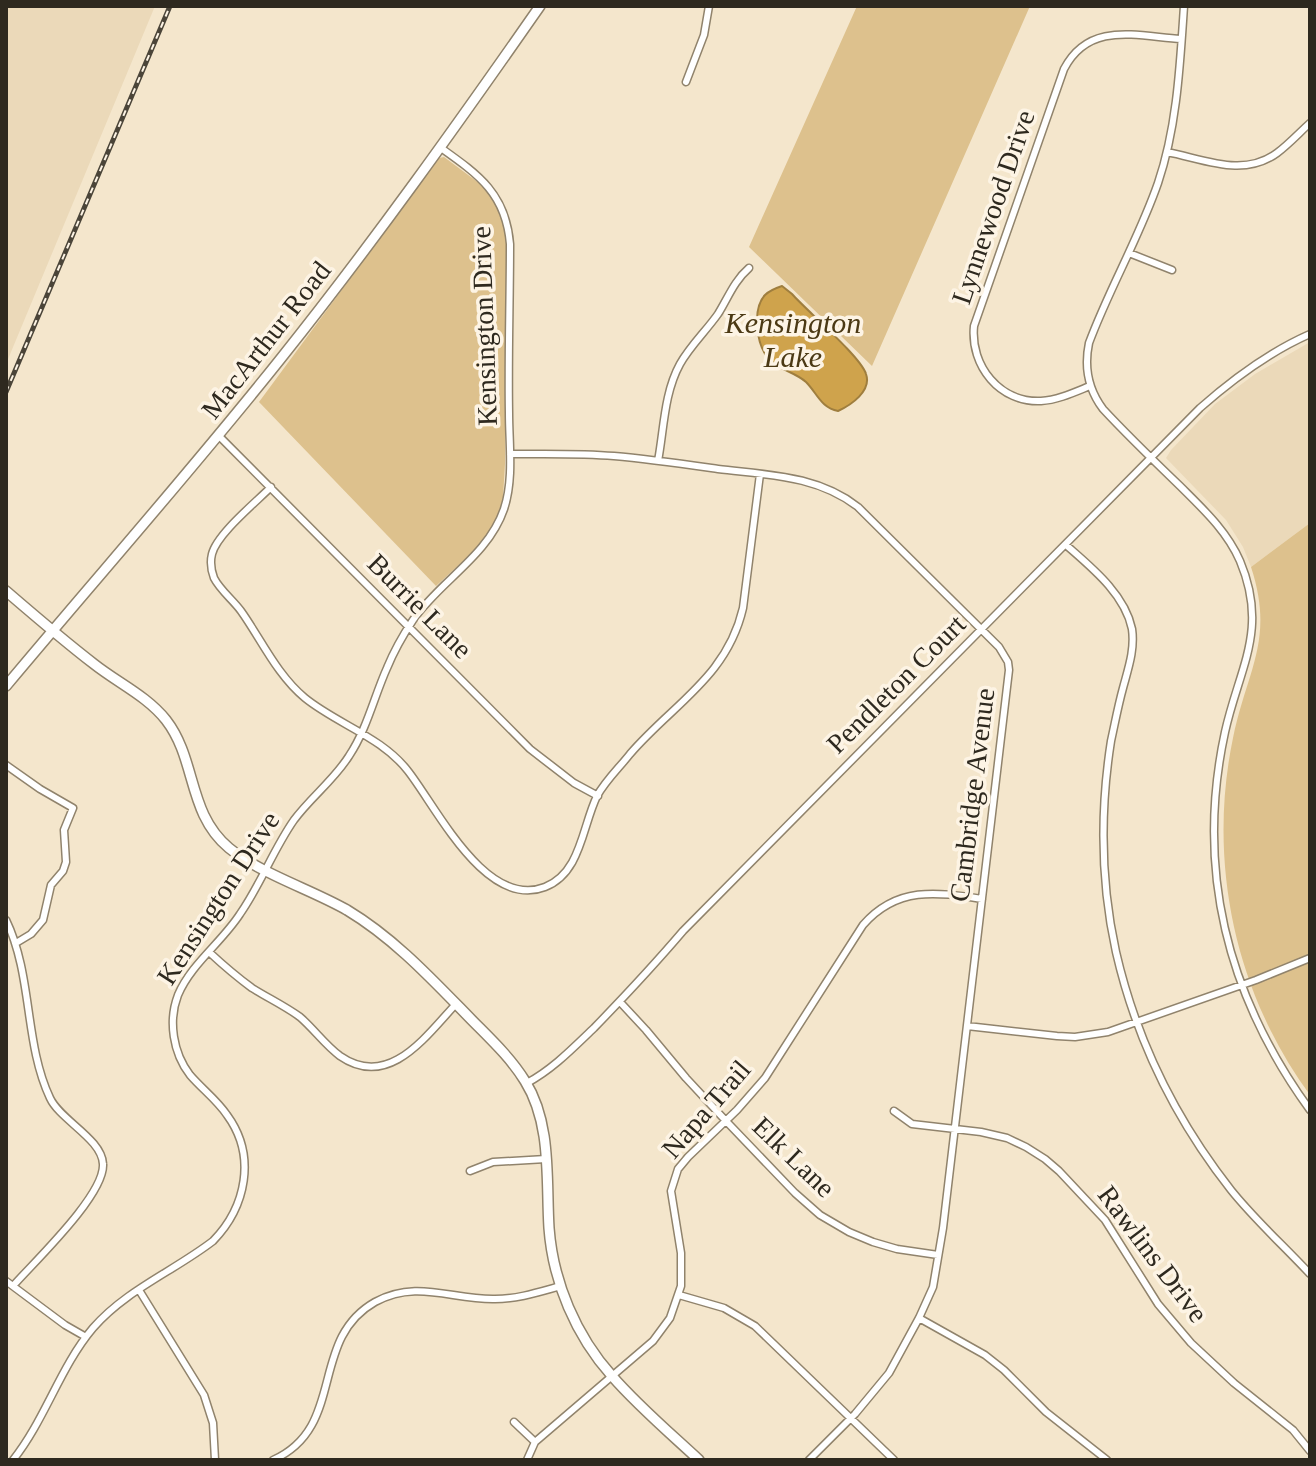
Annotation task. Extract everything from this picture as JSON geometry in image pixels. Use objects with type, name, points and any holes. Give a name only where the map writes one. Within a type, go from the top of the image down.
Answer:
[{"type":"street","name":"MacArthur Road","points":[[6,686],[285,354],[441,148],[540,6]]},
{"type":"street","points":[[686,82],[704,35],[709,6]]},
{"type":"street","points":[[1184,6],[1178,79],[1167,152],[1147,213],[1089,343],[1086,361],[1090,386],[1103,409],[1211,517],[1239,560],[1249,591],[1252,624],[1250,648],[1225,734],[1218,775],[1215,862],[1226,933],[1242,984],[1261,1033],[1310,1110]]},
{"type":"street","name":"Lynnewood Drive","points":[[1090,386],[1043,401],[1024,399],[1006,392],[989,378],[979,363],[974,326],[1069,59],[1084,44],[1101,36],[1181,39]]},
{"type":"street","points":[[1167,152],[1219,164],[1245,166],[1278,153],[1310,123]]},
{"type":"street","name":"Kensington Drive","points":[[13,1460],[28,1440],[86,1337],[112,1309],[213,1241],[237,1209],[243,1190],[244,1157],[238,1134],[222,1108],[190,1075],[181,1060],[173,1022],[177,997],[187,978],[240,914],[296,818],[343,766],[362,734],[386,669],[409,627],[431,597],[478,552],[493,532],[506,502],[510,454],[508,226],[491,189],[441,148]]},
{"type":"street","points":[[1129,253],[1172,270]]},
{"type":"street","points":[[658,461],[673,378],[683,359],[719,313],[736,281],[749,268]]},
{"type":"street","name":"Pendleton Court","points":[[527,1083],[561,1060],[620,1002],[683,931],[1223,387],[1263,359],[1310,334]]},
{"type":"street","name":"Burrie Lane","points":[[219,436],[530,749],[574,783],[598,796]]},
{"type":"street","name":"Cambridge Avenue","points":[[510,454],[587,454],[795,478],[815,483],[848,500],[981,630],[1004,655],[1009,670],[933,1287],[882,1383],[809,1460]]},
{"type":"street","points":[[271,487],[215,544],[211,559],[214,577],[289,681],[312,703],[378,744],[401,763],[458,843],[490,877],[509,888],[524,891],[544,888],[566,872],[608,779],[716,668],[735,636],[746,592],[760,474]]},
{"type":"street","points":[[1066,545],[1116,595],[1132,630],[1132,656],[1109,756],[1104,828],[1109,914],[1119,965],[1137,1022],[1162,1082],[1201,1150],[1248,1209],[1310,1274]]},
{"type":"street","points":[[6,591],[164,718],[178,739],[198,803],[220,839],[266,870],[370,925],[403,952],[511,1060],[527,1083],[541,1120],[550,1231],[561,1286],[580,1330],[612,1377],[699,1460]]},
{"type":"street","points":[[6,765],[73,808],[64,830],[66,862],[63,871],[51,885],[43,920],[31,934],[16,943]]},
{"type":"street","name":"Napa Trail","points":[[527,1460],[535,1442],[659,1335],[670,1318],[679,1295],[683,1269],[671,1197],[673,1179],[688,1157],[765,1078],[869,918],[893,901],[922,893],[982,899]]},
{"type":"street","points":[[6,920],[16,943],[41,1079],[52,1104],[100,1152],[103,1164],[101,1175],[87,1202],[9,1283],[63,1324],[86,1337]]},
{"type":"street","points":[[209,952],[238,977],[304,1020],[338,1055],[356,1064],[376,1066],[399,1060],[456,1004]]},
{"type":"street","points":[[967,1026],[1047,1036],[1075,1037],[1108,1032],[1310,958]]},
{"type":"street","name":"Elk Lane","points":[[620,1002],[726,1121],[820,1215],[873,1242],[938,1255]]},
{"type":"street","name":"Rawlins Drive","points":[[894,1111],[912,1124],[995,1135],[1016,1142],[1059,1171],[1105,1220],[1158,1304],[1191,1343],[1293,1430],[1310,1451]]},
{"type":"street","points":[[470,1171],[493,1162],[546,1159]]},
{"type":"street","points":[[273,1460],[289,1451],[310,1430],[320,1409],[337,1346],[351,1323],[374,1302],[411,1291],[429,1290],[494,1299],[523,1296],[561,1286]]},
{"type":"street","points":[[139,1290],[204,1395],[213,1423],[215,1460]]},
{"type":"street","points":[[679,1295],[724,1308],[755,1326],[894,1460]]},
{"type":"street","points":[[919,1318],[985,1355],[1046,1412],[1107,1460]]},
{"type":"street","points":[[514,1422],[535,1442]]},
{"type":"shaded area","points":[[6,6],[155,6],[6,364]]},
{"type":"shaded area","points":[[857,6],[1030,6],[872,366],[749,247]]},
{"type":"shaded area","points":[[444,157],[483,186],[497,207],[506,238],[505,464],[503,497],[492,528],[474,551],[436,586],[259,402],[439,158]]},
{"type":"shaded area","points":[[1310,342],[1310,523],[1251,567],[1226,520],[1166,458],[1215,404],[1255,374]]},
{"type":"shaded area","points":[[1310,523],[1310,1095],[1284,1055],[1263,1014],[1246,970],[1226,879],[1224,832],[1226,785],[1233,738],[1260,635],[1258,593],[1251,567]]},
{"type":"water","name":"Kensington Lake","points":[[782,286],[844,346],[866,374],[863,392],[838,411],[823,403],[802,379],[773,363],[761,345],[757,327],[758,309],[765,295]]},
{"type":"railway","points":[[6,392],[170,6]]}]
